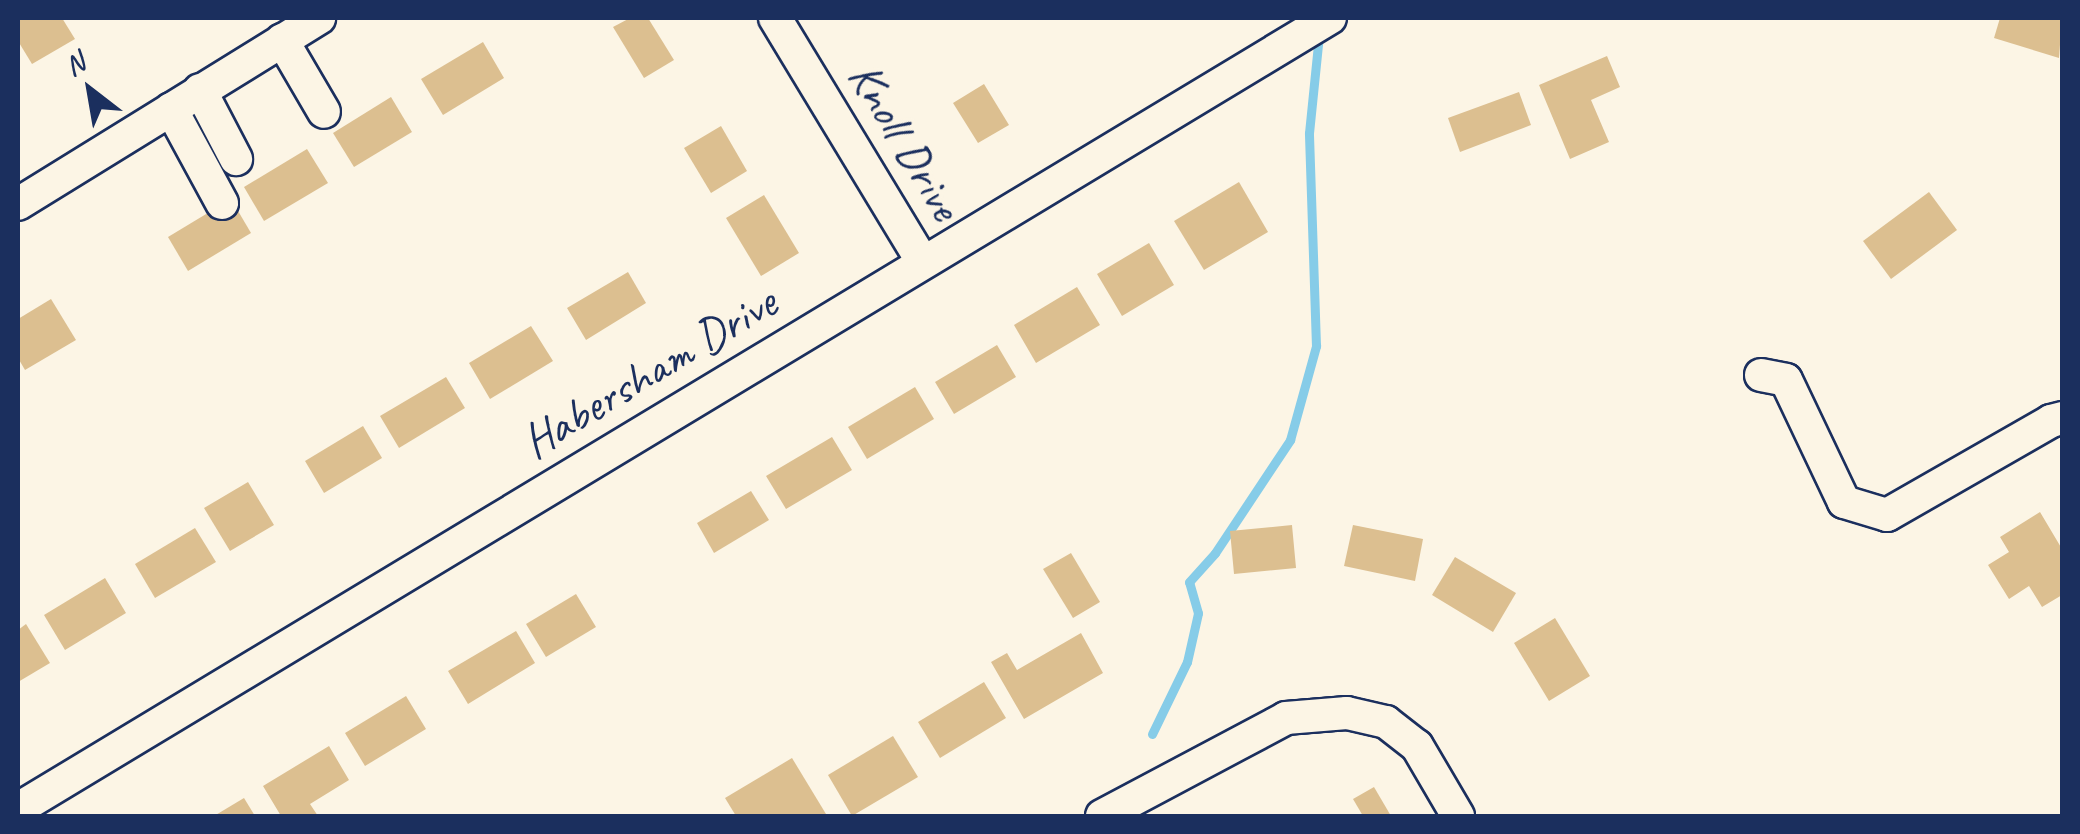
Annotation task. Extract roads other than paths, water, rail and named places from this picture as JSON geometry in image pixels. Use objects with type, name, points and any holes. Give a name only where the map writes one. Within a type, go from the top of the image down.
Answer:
[{"type":"street","points":[[18,204],[316,18]]},
{"type":"street","name":"Knoll Drive","points":[[775,18],[923,262]]},
{"type":"street","name":"Habersham Drive","points":[[18,810],[1330,18]]},
{"type":"street","points":[[282,40],[324,112]]},
{"type":"street","points":[[200,90],[236,159]]},
{"type":"street","points":[[170,109],[222,202]]},
{"type":"street","points":[[1762,376],[1786,380],[1844,502],[1886,514],[2062,418]]},
{"type":"street","points":[[1102,816],[1286,718],[1347,713],[1386,722],[1417,746],[1458,816]]},
{"type":"waterway","points":[[1152,734],[1187,662],[1198,613],[1189,582],[1215,553],[1290,440],[1316,346],[1309,133],[1319,35]]}]
